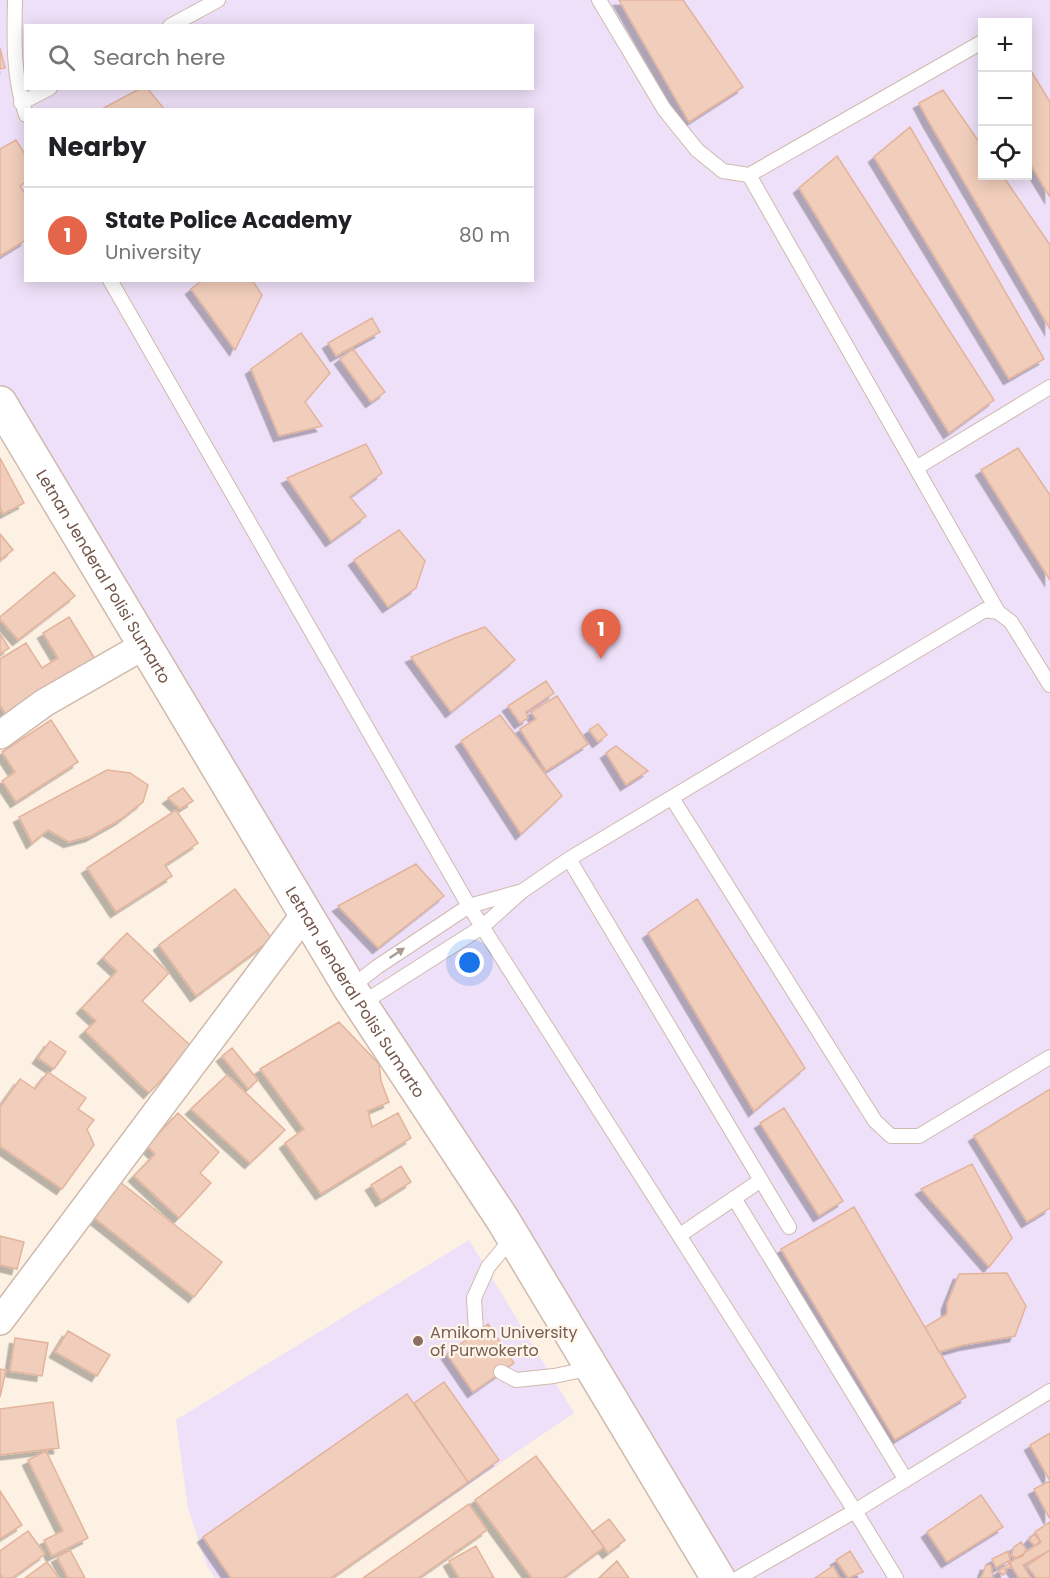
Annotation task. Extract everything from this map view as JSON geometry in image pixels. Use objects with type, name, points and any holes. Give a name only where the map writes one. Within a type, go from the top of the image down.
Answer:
[{"type":"street","name":"Letnan Jenderal Polisi Sumarto","points":[[4,421],[145,645],[355,996],[513,1237],[718,1578]]},
{"type":"street","points":[[0,735],[44,703],[145,645]]},
{"type":"street","points":[[0,1321],[305,914]]},
{"type":"lane","points":[[15,0],[14,56],[23,110]]},
{"type":"lane","points":[[174,24],[218,0]]},
{"type":"lane","points":[[599,0],[664,109],[697,150],[723,171],[749,175],[978,44]]},
{"type":"lane","points":[[25,108],[48,90]]},
{"type":"lane","points":[[749,175],[998,612],[1011,622],[1050,685]]},
{"type":"lane","points":[[111,282],[469,906],[896,1578]]},
{"type":"lane","points":[[916,468],[1050,387]]},
{"type":"lane","points":[[355,996],[482,927],[521,892],[569,859],[985,610],[998,612]]},
{"type":"lane","points":[[672,798],[875,1121],[891,1136],[919,1136],[1050,1057]]},
{"type":"lane","points":[[569,859],[789,1227]]},
{"type":"lane","points":[[355,996],[377,967],[469,906],[521,892]]},
{"type":"lane","points":[[680,1235],[761,1180]]},
{"type":"lane","points":[[734,1198],[906,1480]]},
{"type":"lane","points":[[476,1332],[474,1298],[488,1267],[513,1237]]},
{"type":"lane","points":[[501,1372],[516,1380],[554,1376],[592,1368]]},
{"type":"lane","points":[[738,1578],[855,1511],[1050,1391]]},
{"type":"shaded area","points":[[0,0],[1050,0],[1050,1578],[718,1578],[0,403]]},
{"type":"shaded area","name":"Amikom University of Purwokerto","points":[[469,1240],[574,1413],[331,1578],[215,1578],[207,1566],[188,1508],[176,1420]]},
{"type":"building","points":[[619,0],[683,0],[743,87],[689,122]]},
{"type":"building","points":[[0,48],[5,68],[0,69]]},
{"type":"building","points":[[1032,73],[1050,102],[1050,197],[1032,168]]},
{"type":"building","points":[[137,90],[149,90],[163,108],[104,108]]},
{"type":"building","points":[[943,90],[978,140],[978,180],[1006,180],[1050,245],[1050,329],[929,122],[919,103]]},
{"type":"building","points":[[910,127],[1044,359],[1009,379],[874,157]]},
{"type":"building","points":[[16,140],[24,153],[24,183],[20,186],[24,192],[24,241],[0,256],[0,149]]},
{"type":"building","points":[[837,156],[994,400],[949,433],[799,188]]},
{"type":"building","points":[[200,282],[253,282],[262,295],[235,350],[191,289]]},
{"type":"building","points":[[372,318],[380,332],[336,356],[328,343]]},
{"type":"building","points":[[301,333],[330,373],[305,402],[322,426],[279,436],[251,369]]},
{"type":"building","points":[[353,349],[385,392],[371,402],[340,359]]},
{"type":"building","points":[[366,444],[382,473],[350,497],[366,516],[331,541],[287,478]]},
{"type":"building","points":[[1018,448],[1050,495],[1050,580],[981,470]]},
{"type":"building","points":[[0,458],[24,503],[3,514],[0,508]]},
{"type":"building","points":[[399,530],[425,561],[416,588],[388,607],[354,560]]},
{"type":"building","points":[[0,534],[13,550],[0,560]]},
{"type":"building","points":[[54,572],[75,596],[18,640],[0,617]]},
{"type":"building","points":[[69,617],[100,667],[10,722],[0,705],[0,659],[26,643],[42,668],[58,658],[43,633]]},
{"type":"building","points":[[485,627],[515,660],[451,712],[411,657]]},
{"type":"building","points":[[0,634],[9,648],[0,654]]},
{"type":"building","points":[[546,681],[554,693],[526,712],[528,718],[520,723],[508,706]]},
{"type":"building","points":[[557,696],[588,744],[546,771],[520,729],[536,719],[531,712]]},
{"type":"building","points":[[500,715],[562,796],[521,834],[461,741]]},
{"type":"building","points":[[51,720],[78,762],[16,802],[2,781],[15,772],[2,752]]},
{"type":"building","points":[[598,724],[607,735],[598,742],[589,730]]},
{"type":"building","points":[[616,746],[648,771],[626,785],[606,753]]},
{"type":"building","points":[[107,770],[130,773],[148,785],[143,802],[121,819],[91,836],[69,842],[48,830],[32,843],[19,817]]},
{"type":"building","points":[[183,788],[193,801],[180,809],[168,798]]},
{"type":"building","points":[[176,810],[198,843],[165,865],[172,876],[116,912],[87,868]]},
{"type":"building","points":[[416,864],[444,896],[378,948],[338,906]]},
{"type":"building","points":[[235,889],[272,939],[196,996],[159,945]]},
{"type":"building","points":[[697,899],[805,1068],[754,1111],[648,933]]},
{"type":"building","points":[[127,933],[169,973],[142,1001],[192,1047],[149,1093],[85,1031],[96,1021],[82,1008],[117,971],[103,958]]},
{"type":"building","points":[[339,1022],[379,1064],[381,1081],[389,1102],[368,1111],[372,1127],[398,1113],[411,1138],[321,1194],[285,1143],[304,1129],[260,1069]]},
{"type":"building","points":[[50,1041],[66,1052],[54,1069],[38,1058]]},
{"type":"building","points":[[232,1048],[258,1080],[248,1089],[222,1056]]},
{"type":"building","points":[[48,1072],[86,1098],[78,1109],[94,1120],[87,1129],[94,1145],[62,1189],[0,1146],[0,1107],[20,1079],[35,1089]]},
{"type":"building","points":[[227,1075],[285,1130],[250,1163],[191,1109]]},
{"type":"building","points":[[1050,1089],[1050,1208],[1027,1222],[974,1136]]},
{"type":"building","points":[[784,1108],[843,1201],[819,1216],[760,1123]]},
{"type":"building","points":[[178,1113],[219,1152],[200,1173],[211,1183],[179,1218],[134,1176],[155,1154],[147,1146]]},
{"type":"building","points":[[972,1164],[1012,1238],[989,1267],[921,1189]]},
{"type":"building","points":[[401,1166],[411,1182],[381,1201],[371,1185]]},
{"type":"building","points":[[120,1182],[222,1262],[194,1297],[92,1216]]},
{"type":"building","points":[[854,1207],[966,1397],[895,1440],[781,1249]]},
{"type":"building","points":[[0,1236],[24,1242],[17,1269],[0,1265]]},
{"type":"building","points":[[1007,1273],[1026,1306],[1015,1336],[939,1352],[925,1327],[947,1314],[947,1304],[959,1274]]},
{"type":"building","points":[[488,1324],[514,1363],[473,1392],[447,1354]]},
{"type":"building","points":[[68,1331],[110,1355],[97,1376],[55,1352]]},
{"type":"building","points":[[15,1338],[48,1343],[42,1376],[10,1371]]},
{"type":"building","points":[[0,1369],[6,1370],[0,1397]]},
{"type":"building","points":[[444,1382],[499,1460],[468,1482],[414,1403]]},
{"type":"building","points":[[407,1394],[468,1482],[331,1578],[231,1578],[203,1537]]},
{"type":"building","points":[[53,1402],[59,1448],[0,1455],[0,1409]]},
{"type":"building","points":[[1050,1433],[1050,1478],[1049,1479],[1030,1445]]},
{"type":"building","points":[[46,1451],[88,1538],[52,1556],[44,1540],[63,1531],[28,1460]]},
{"type":"building","points":[[536,1456],[604,1547],[563,1578],[532,1578],[475,1500]]},
{"type":"building","points":[[1050,1481],[1050,1519],[1034,1489]]},
{"type":"building","points":[[0,1491],[22,1525],[0,1539]]},
{"type":"building","points":[[981,1495],[1003,1527],[947,1562],[927,1532]]},
{"type":"building","points":[[469,1504],[487,1530],[418,1578],[363,1578]]},
{"type":"building","points":[[609,1519],[625,1540],[608,1553],[592,1532]]},
{"type":"building","points":[[1050,1522],[1050,1550],[1023,1565],[1031,1578],[1019,1578],[1009,1563],[1041,1542],[1035,1532]]},
{"type":"building","points":[[28,1531],[45,1554],[12,1578],[3,1578],[0,1574],[0,1551]]},
{"type":"building","points":[[1034,1534],[1040,1541],[1035,1546],[1029,1540]]},
{"type":"building","points":[[1021,1542],[1026,1549],[1023,1556],[1018,1558],[1011,1556],[1014,1547]]},
{"type":"building","points":[[476,1546],[494,1578],[459,1578],[449,1561]]},
{"type":"building","points":[[70,1550],[85,1578],[68,1578],[57,1557]]},
{"type":"building","points":[[1050,1550],[1050,1578],[1036,1578],[1027,1566]]},
{"type":"building","points":[[850,1551],[863,1572],[848,1578],[836,1560]]},
{"type":"building","points":[[1008,1551],[1010,1560],[996,1568],[992,1559]]},
{"type":"building","points":[[617,1561],[629,1578],[599,1578]]},
{"type":"building","points":[[47,1562],[59,1578],[25,1578]]},
{"type":"building","points":[[1010,1563],[1012,1567],[1005,1569],[1006,1572],[1003,1575],[998,1571]]},
{"type":"building","points":[[986,1565],[991,1565],[993,1577],[981,1578]]},
{"type":"building","points":[[833,1566],[840,1578],[815,1578]]},
{"type":"place","name":"State Police Academy","points":[[601,659]]},
{"type":"place","name":"Amikom University of Purwokerto","points":[[418,1341]]}]
